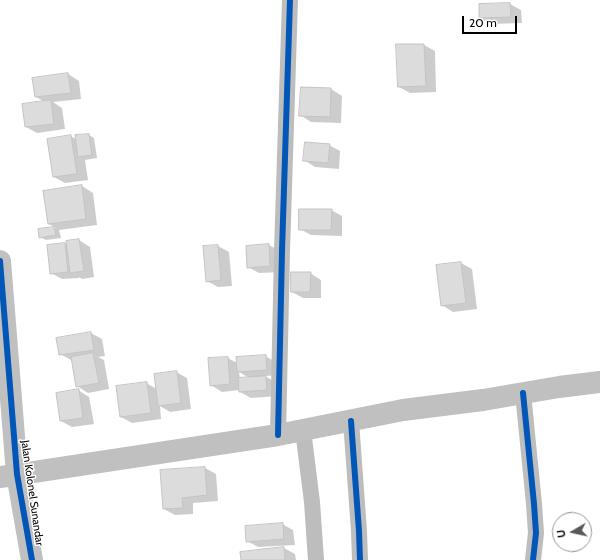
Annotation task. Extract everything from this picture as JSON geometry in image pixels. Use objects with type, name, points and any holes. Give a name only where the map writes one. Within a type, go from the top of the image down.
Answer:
[{"type":"main road","name":"Jalan Kolonel Sunandar","points":[[0,261],[8,476],[32,560]]},
{"type":"main road","points":[[8,476],[278,435],[403,410],[483,400],[600,382]]},
{"type":"street","points":[[278,435],[290,0]]},
{"type":"street","points":[[523,393],[536,533],[533,560]]},
{"type":"street","points":[[351,421],[360,560]]},
{"type":"street","points":[[303,430],[312,502],[316,560]]},
{"type":"building","points":[[510,3],[511,17],[479,18],[479,4]]},
{"type":"building","points":[[396,44],[424,44],[426,86],[398,87]]},
{"type":"building","points":[[68,73],[71,93],[35,97],[32,78]]},
{"type":"building","points":[[301,87],[331,88],[330,117],[299,116]]},
{"type":"building","points":[[51,100],[54,124],[25,127],[22,104]]},
{"type":"building","points":[[89,134],[92,155],[78,157],[75,135]]},
{"type":"building","points":[[71,135],[77,174],[53,177],[47,139]]},
{"type":"building","points":[[305,142],[330,144],[328,163],[303,161]]},
{"type":"building","points":[[82,185],[86,219],[48,224],[43,191]]},
{"type":"building","points":[[299,209],[332,209],[331,230],[299,230]]},
{"type":"building","points":[[54,227],[56,235],[39,238],[38,229]]},
{"type":"building","points":[[79,239],[84,271],[70,273],[66,241]]},
{"type":"building","points":[[65,243],[68,272],[50,274],[47,245]]},
{"type":"building","points":[[269,244],[270,266],[247,268],[246,246]]},
{"type":"building","points":[[218,245],[221,280],[206,282],[203,246]]},
{"type":"building","points":[[461,262],[466,303],[441,306],[436,265]]},
{"type":"building","points":[[291,272],[311,272],[310,292],[291,292]]},
{"type":"building","points":[[91,332],[94,350],[59,355],[56,338]]},
{"type":"building","points":[[93,353],[99,383],[76,387],[71,357]]},
{"type":"building","points":[[266,355],[267,370],[237,372],[236,357]]},
{"type":"building","points":[[228,357],[230,384],[210,386],[208,358]]},
{"type":"building","points":[[177,371],[181,403],[158,406],[154,374]]},
{"type":"building","points":[[266,376],[267,390],[239,392],[238,378]]},
{"type":"building","points":[[147,382],[151,413],[120,417],[116,386]]},
{"type":"building","points":[[79,389],[83,418],[60,421],[56,393]]},
{"type":"building","points":[[205,467],[207,495],[182,498],[183,508],[163,509],[160,470]]},
{"type":"building","points":[[283,523],[284,539],[246,542],[245,526]]},
{"type":"building","points":[[284,547],[285,560],[241,560],[240,552]]},
{"type":"cycle path","points":[[278,435],[290,0]]},
{"type":"cycle path","points":[[0,261],[17,474],[32,560]]},
{"type":"cycle path","points":[[523,393],[536,533],[533,560]]},
{"type":"cycle path","points":[[351,421],[360,560]]}]
